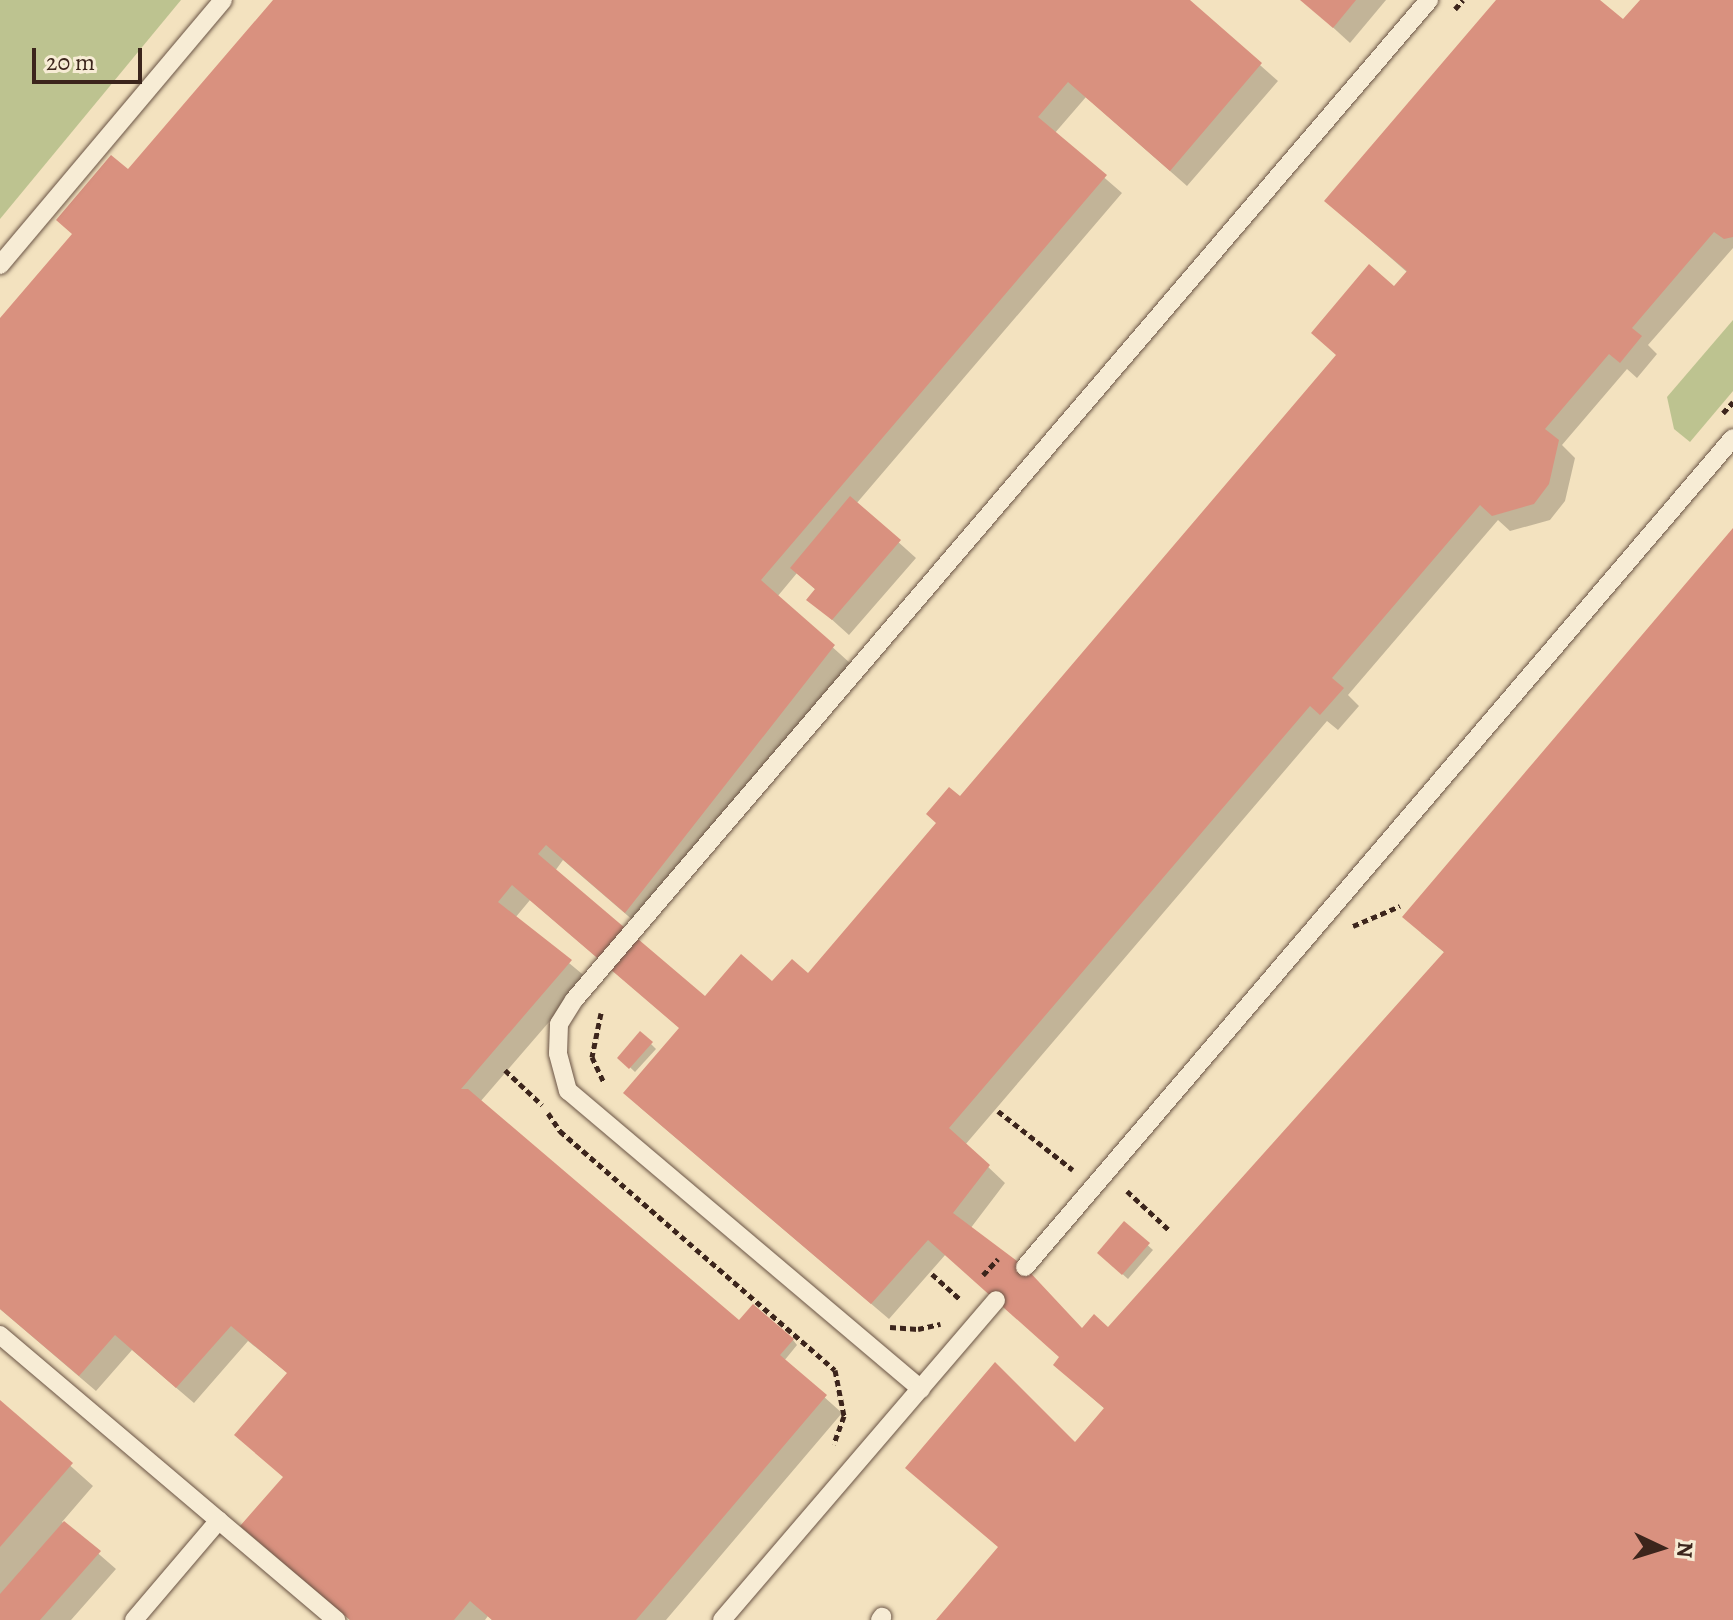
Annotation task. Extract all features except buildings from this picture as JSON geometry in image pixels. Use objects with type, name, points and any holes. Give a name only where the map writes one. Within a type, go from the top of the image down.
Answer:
[{"type":"lane","points":[[0,265],[223,0]]},
{"type":"lane","points":[[921,1389],[568,1091],[558,1053],[559,1024],[574,1000],[1429,0]]},
{"type":"lane","points":[[1025,1267],[1733,438]]},
{"type":"lane","points":[[722,1620],[996,1300]]},
{"type":"lane","points":[[0,1335],[336,1620]]},
{"type":"lane","points":[[134,1620],[219,1520]]},
{"type":"path","points":[[601,1012],[592,1057],[602,1080]]},
{"type":"path","points":[[505,1070],[533,1093],[560,1131],[835,1370]]},
{"type":"path","points":[[998,1111],[1074,1171]]},
{"type":"path","points":[[932,1274],[962,1300]]},
{"type":"path","points":[[883,1327],[918,1329],[942,1324]]},
{"type":"green space","points":[[0,0],[181,0],[0,219]]},
{"type":"green space","points":[[1733,320],[1733,391],[1690,442],[1674,429],[1667,397]]}]
